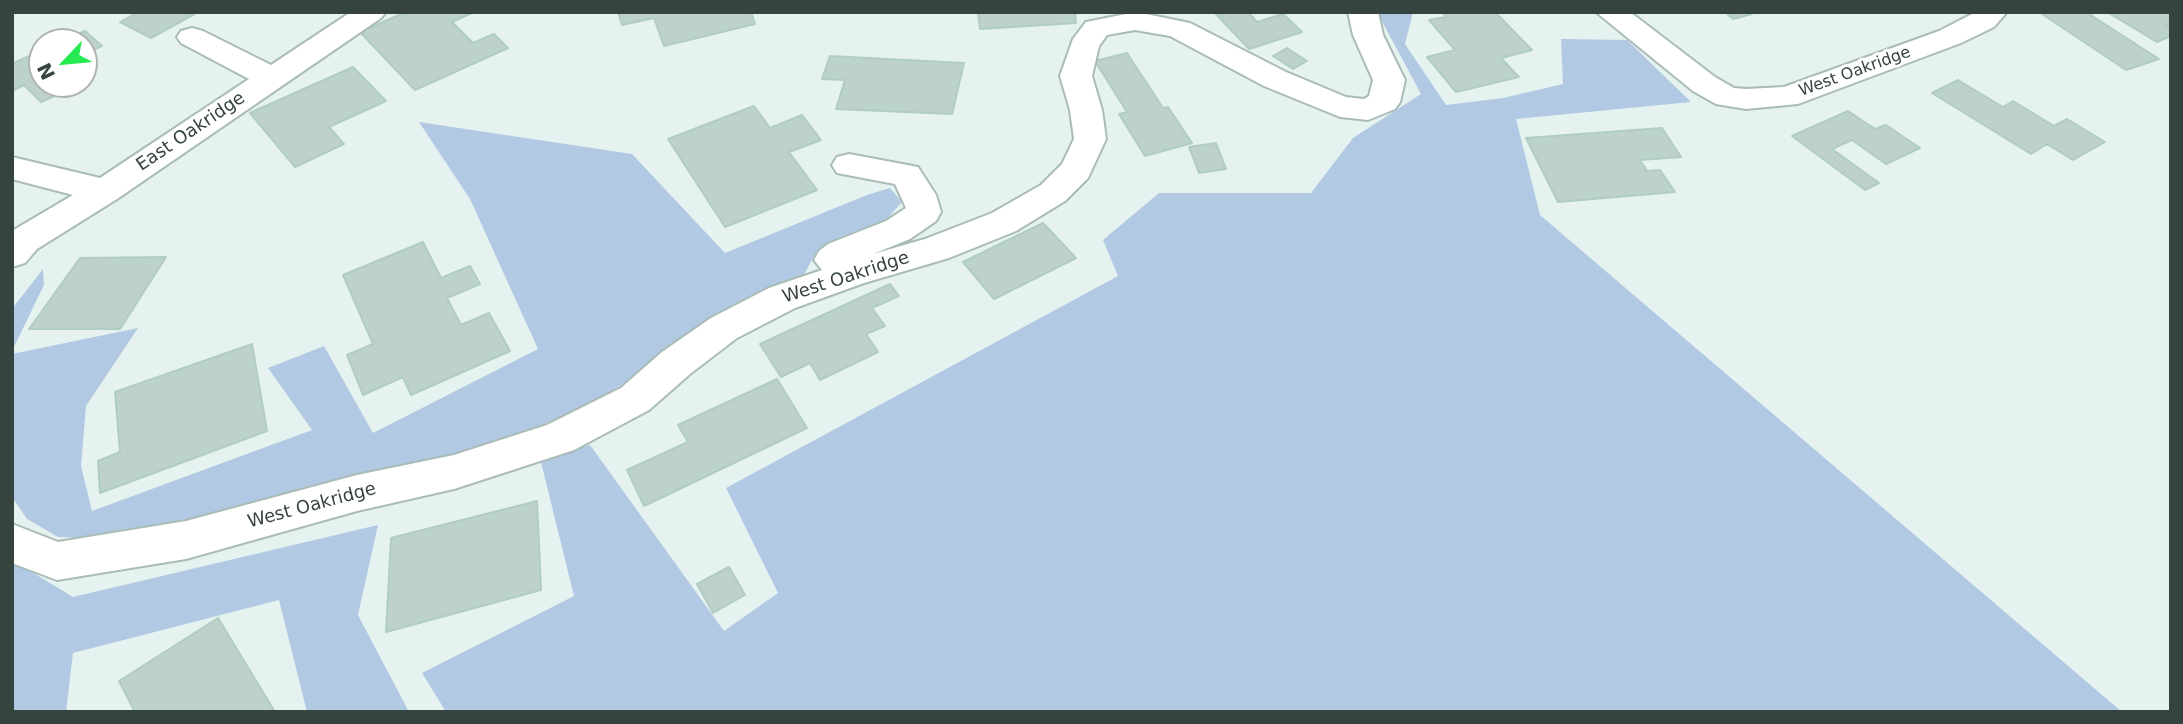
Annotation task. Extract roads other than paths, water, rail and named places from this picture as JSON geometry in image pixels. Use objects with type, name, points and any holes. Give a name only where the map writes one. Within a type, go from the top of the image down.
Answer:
[{"type":"street","name":"East Oakridge","points":[[12,254],[25,240],[105,191],[371,12]]},
{"type":"street","name":"West Oakridge","points":[[12,543],[57,561],[186,540],[356,494],[467,468],[560,438],[635,399],[676,363],[724,328],[782,298],[936,249],[1004,222],[1053,193],[1076,170],[1090,139],[1086,110],[1076,76],[1084,46],[1097,28],[1135,21],[1179,29],[1275,79],[1340,107],[1368,110],[1384,102],[1388,80],[1368,35],[1363,12]]},
{"type":"street","name":"West Oakridge","points":[[1611,12],[1703,84],[1727,97],[1746,99],[1787,97],[1950,37],[1984,22],[1992,12]]},
{"type":"street","points":[[192,37],[271,78]]},
{"type":"street","points":[[820,284],[821,267],[841,253],[898,230],[925,212],[919,195],[906,175],[849,165]]},
{"type":"street","points":[[12,168],[105,191]]}]
